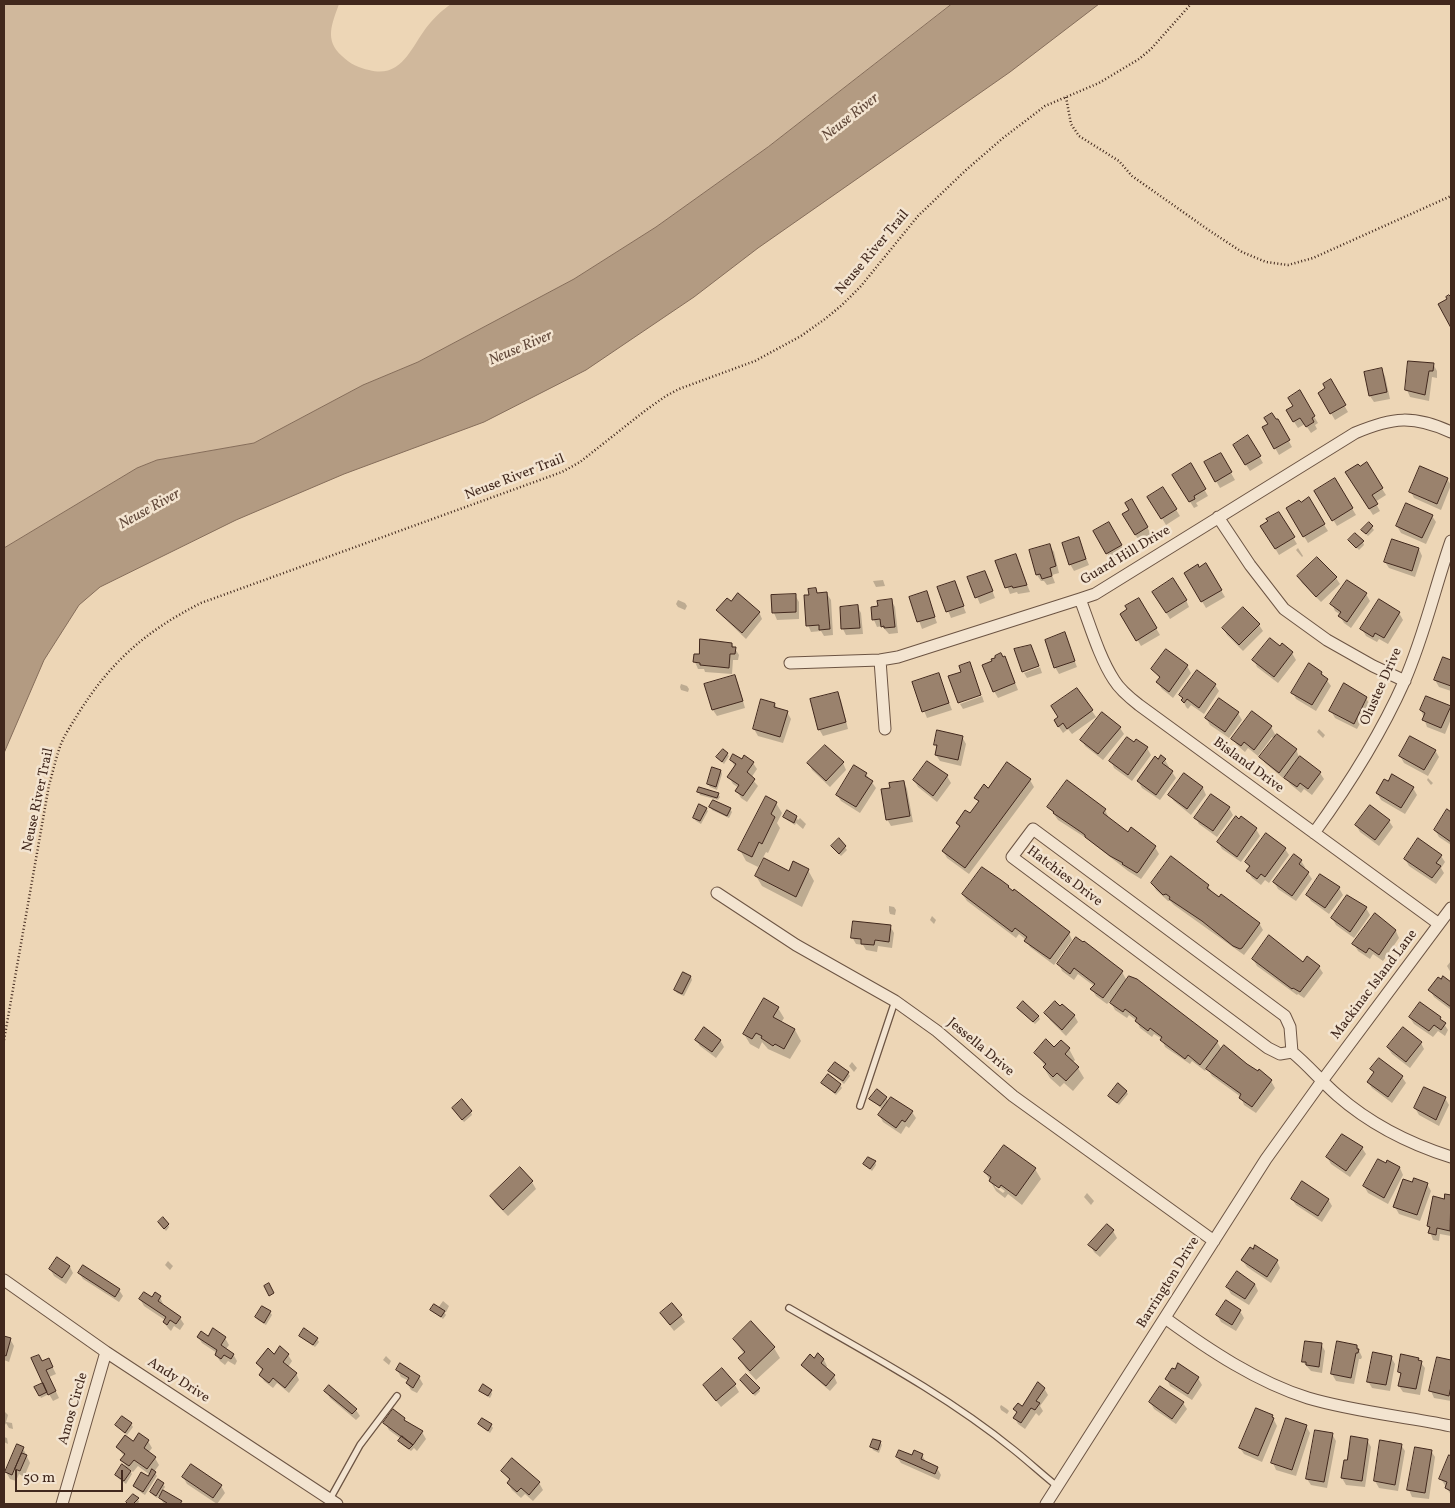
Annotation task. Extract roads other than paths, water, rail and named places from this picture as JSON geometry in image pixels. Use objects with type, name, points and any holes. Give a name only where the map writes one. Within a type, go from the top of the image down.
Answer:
[{"type":"street","name":"Guard Hill Drive","points":[[790,663],[880,660],[898,657],[1095,594],[1355,433],[1376,424],[1393,420],[1414,420],[1430,423],[1451,432]]},
{"type":"street","points":[[1218,518],[1250,565],[1284,609],[1327,640],[1373,666],[1405,681]]},
{"type":"street","name":"Olustee Drive","points":[[1314,833],[1345,790],[1377,737],[1405,681],[1451,541]]},
{"type":"street","name":"Bisland Drive","points":[[1080,599],[1108,669],[1115,682],[1126,694],[1439,924]]},
{"type":"street","points":[[880,660],[884,729]]},
{"type":"street","name":"Hatchies Drive","points":[[1033,829],[1284,1016],[1290,1027],[1292,1052],[1280,1054],[1268,1048],[1012,857],[1033,829]]},
{"type":"street","name":"Jessella Drive","points":[[717,892],[796,945],[894,1001],[937,1031],[1013,1096],[1214,1241]]},
{"type":"street","name":"Mackinac Island Lane","points":[[1322,1081],[1451,908]]},
{"type":"street","points":[[1292,1052],[1337,1096],[1367,1118],[1424,1148],[1451,1157]]},
{"type":"street","name":"Barrington Drive","points":[[1046,1504],[1266,1159],[1322,1081]]},
{"type":"street","name":"Andy Drive","points":[[4,1280],[106,1352],[334,1502]]},
{"type":"street","points":[[1165,1318],[1240,1367],[1285,1390],[1335,1404],[1451,1426]]},
{"type":"street","name":"Amos Circle","points":[[62,1504],[106,1352]]},
{"type":"lane","points":[[860,1106],[894,1001]]},
{"type":"lane","points":[[789,1308],[896,1369],[978,1423],[1058,1487]]},
{"type":"lane","points":[[334,1502],[360,1445],[397,1396]]},
{"type":"water","name":"Neuse River","points":[[952,4],[1099,4],[1010,72],[758,248],[694,297],[586,370],[484,422],[344,474],[236,520],[100,587],[79,605],[44,660],[4,753],[4,548],[137,468],[157,460],[254,443],[363,385],[418,362],[574,279],[656,227],[768,147]]}]
